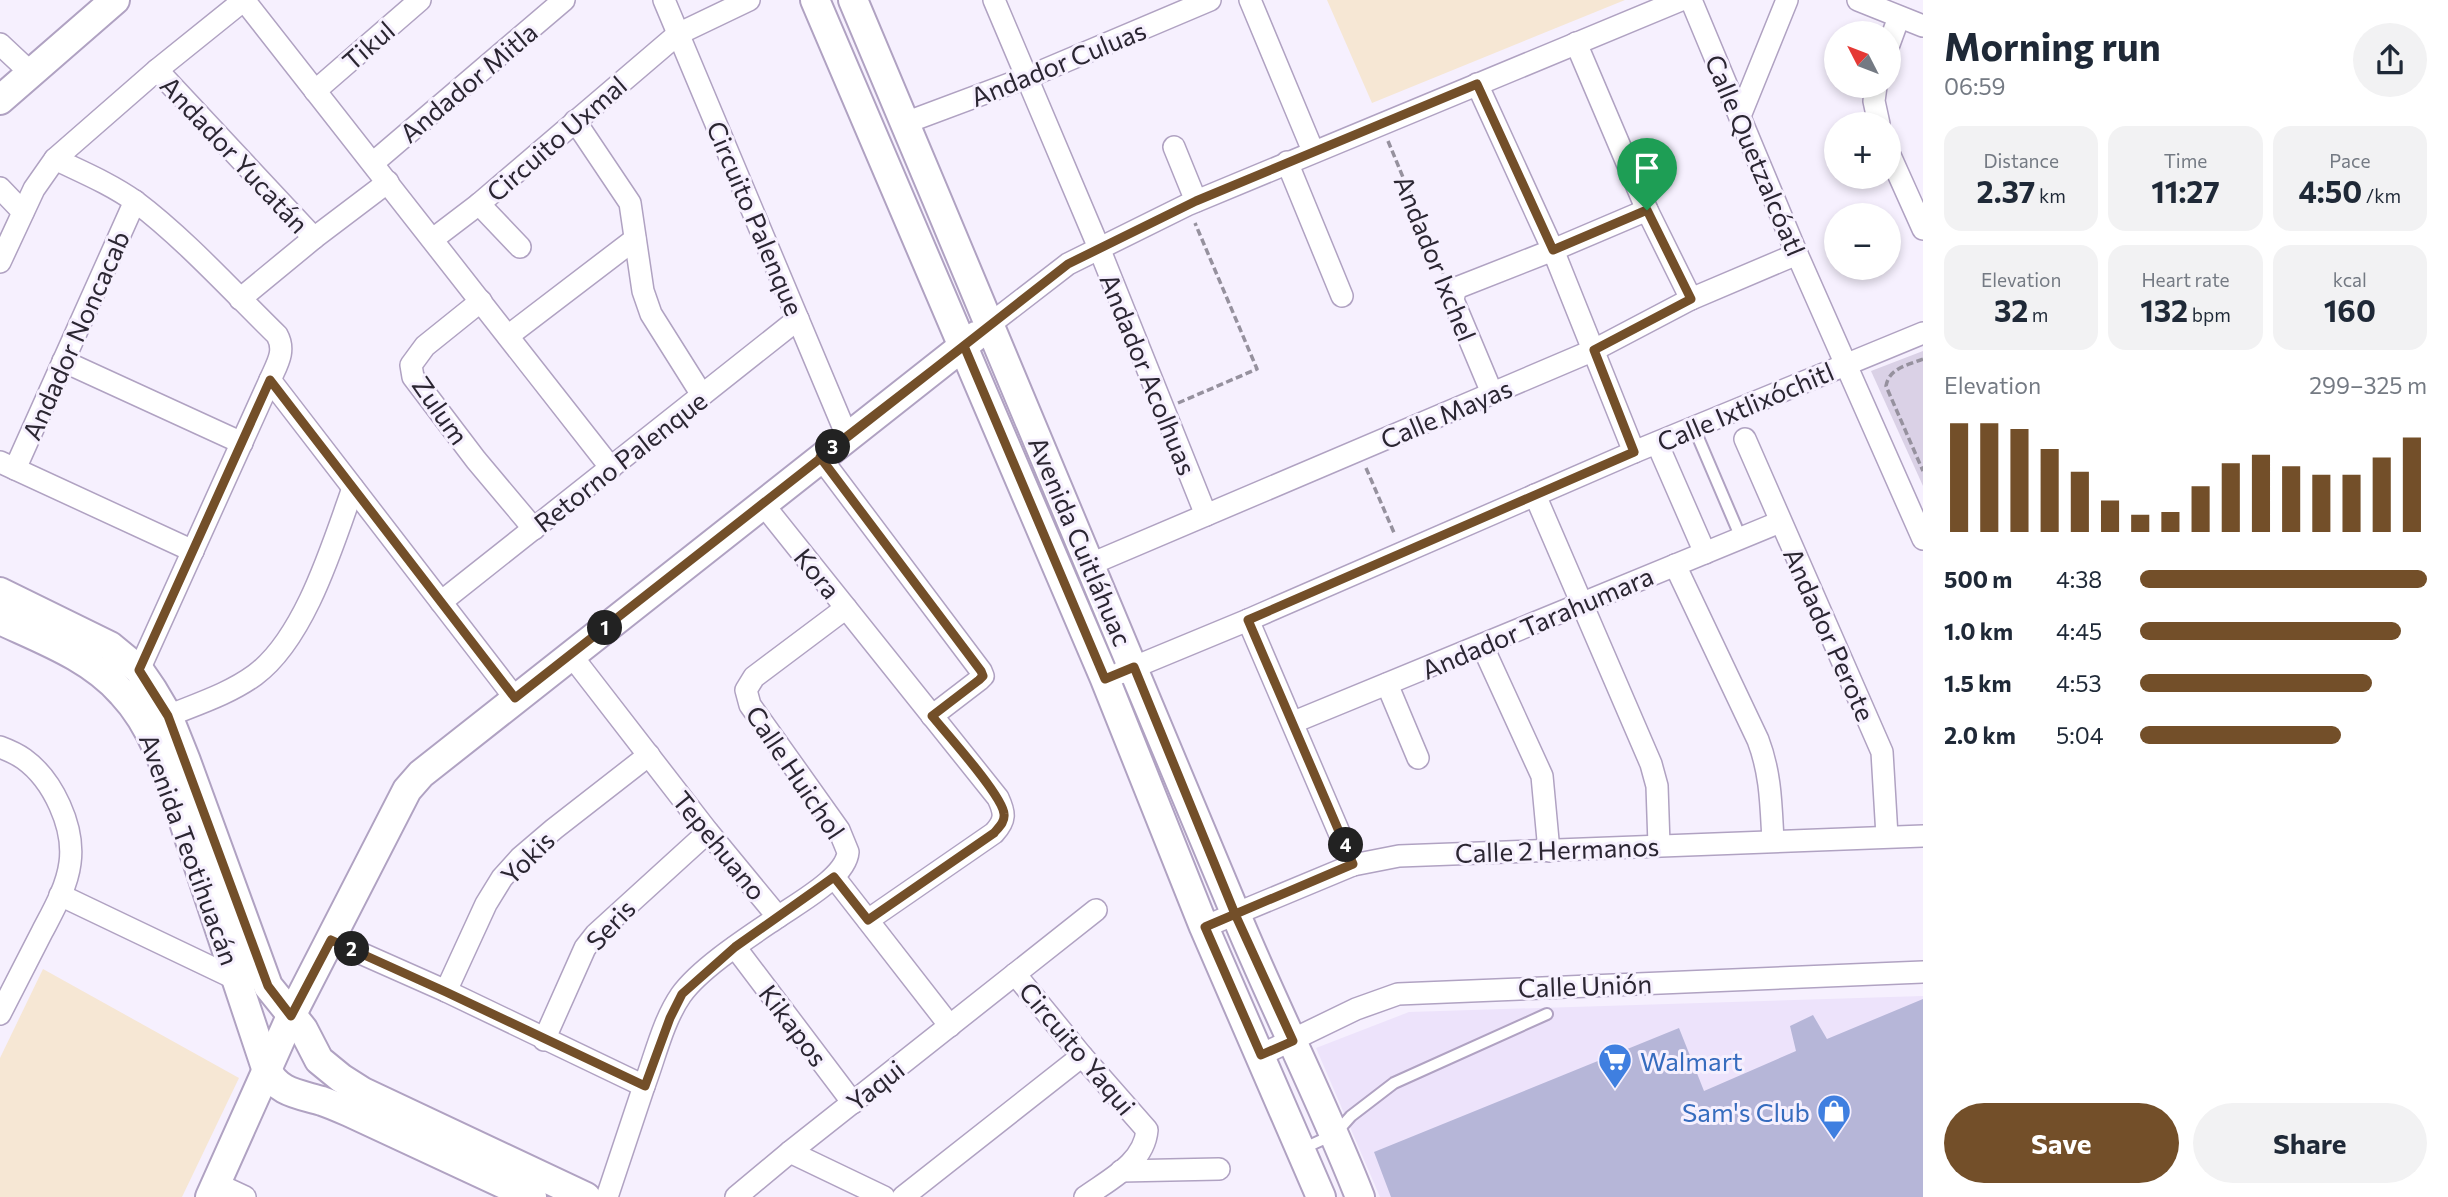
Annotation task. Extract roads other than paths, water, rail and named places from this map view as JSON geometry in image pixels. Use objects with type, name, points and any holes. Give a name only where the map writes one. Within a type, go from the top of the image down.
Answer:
[{"type":"street","points":[[0,100],[115,0]]},
{"type":"street","points":[[0,262],[34,188],[55,159],[157,70],[244,0],[611,468]]},
{"type":"street","name":"Tikul","points":[[315,91],[420,0]]},
{"type":"street","name":"Andador Mitla","points":[[373,163],[564,0]]},
{"type":"street","name":"Circuito Palenque","points":[[664,0],[847,436]]},
{"type":"street","name":"Circuito Uxmal","points":[[433,239],[479,204],[678,34],[749,0]]},
{"type":"street","name":"Avenida Cuitláhuac","points":[[815,0],[1105,679],[1205,927],[1321,1197]]},
{"type":"street","name":"Avenida Cuitláhuac","points":[[853,0],[1091,564],[1235,914],[1335,1134],[1360,1197]]},
{"type":"street","name":"Andador Acolhuas","points":[[994,0],[1099,248],[1206,515]]},
{"type":"street","name":"Andador Culuas","points":[[905,123],[1028,77],[1210,0]]},
{"type":"street","points":[[1250,0],[1313,151]]},
{"type":"street","points":[[245,1197],[214,1191],[291,1016],[407,790],[421,774],[1068,264],[1192,203],[1286,162],[1681,0]]},
{"type":"street","name":"Calle Quetzalcóatl","points":[[1691,0],[1797,254],[1923,539]]},
{"type":"street","points":[[1740,116],[1787,0]]},
{"type":"street","points":[[1858,0],[1923,26]]},
{"type":"street","points":[[1898,21],[1899,17]]},
{"type":"street","points":[[1576,43],[1647,210],[1691,299]]},
{"type":"street","points":[[0,44],[32,74]]},
{"type":"street","name":"Andador Yucatán","points":[[157,70],[314,238]]},
{"type":"street","points":[[1477,84],[1553,250],[1634,452]]},
{"type":"street","points":[[575,121],[625,192],[630,203],[643,291],[651,314],[702,395]]},
{"type":"street","points":[[1174,147],[1192,203]]},
{"type":"street","points":[[55,159],[135,201],[240,299],[277,335],[281,343],[281,355],[139,670]]},
{"type":"street","points":[[1286,162],[1342,296]]},
{"type":"street","points":[[1901,180],[1923,229]]},
{"type":"street","points":[[240,299],[387,182]]},
{"type":"street","points":[[0,188],[23,212]]},
{"type":"street","name":"Andador Noncacab","points":[[8,465],[63,361],[135,201]]},
{"type":"street","points":[[479,204],[520,247]]},
{"type":"street","points":[[1553,250],[1647,210]]},
{"type":"street","points":[[508,336],[635,239]]},
{"type":"street","name":"Andador Ixchel","points":[[1492,393],[1453,300],[1455,291],[1459,287],[1553,250]]},
{"type":"street","name":"Calle Mayas","points":[[1091,564],[1594,350],[1691,299],[1797,254]]},
{"type":"street","name":"Zulum","points":[[481,301],[425,346],[411,365],[413,377],[476,460],[534,528]]},
{"type":"street","name":"Retorno Palenque","points":[[441,602],[798,319]]},
{"type":"street","name":"Calle Ixtlixóchitl","points":[[1105,679],[1248,620],[1634,452],[1923,333]]},
{"type":"street","points":[[63,361],[242,443]]},
{"type":"street","points":[[270,380],[515,698]]},
{"type":"street","name":"Andador Perote","points":[[1745,439],[1882,752],[1886,836]]},
{"type":"street","points":[[1657,443],[1705,553]]},
{"type":"street","points":[[820,457],[981,671],[983,676],[932,716]]},
{"type":"street","points":[[8,465],[192,551]]},
{"type":"street","points":[[168,716],[233,688],[257,674],[281,647],[301,617],[315,588],[353,488]]},
{"type":"street","points":[[1535,495],[1651,764],[1657,786],[1659,845]]},
{"type":"street","name":"Kora","points":[[746,690],[754,677],[846,608],[762,503]]},
{"type":"street","name":"Andador Tarahumara","points":[[1294,722],[1780,522]]},
{"type":"street","points":[[1675,565],[1766,761],[1773,841]]},
{"type":"street","name":"Avenida Teotihuacán","points":[[0,592],[110,646],[139,670],[168,716],[268,986],[303,1029],[319,1060],[363,1092],[586,1197]]},
{"type":"street","points":[[846,608],[998,798],[1005,816],[994,833],[868,920]]},
{"type":"street","name":"Avenida Teotihuacán","points":[[0,620],[81,659],[105,676],[140,716],[172,787],[266,1068]]},
{"type":"street","points":[[1248,620],[1353,864]]},
{"type":"street","points":[[1482,645],[1542,776],[1549,851]]},
{"type":"street","name":"Tepehuano","points":[[571,655],[708,832],[778,917],[735,947],[682,994],[670,1018],[607,1197]]},
{"type":"street","points":[[1387,684],[1418,758]]},
{"type":"street","name":"Calle Huichol","points":[[746,690],[750,705],[842,837],[848,858],[834,877],[950,1026]]},
{"type":"street","points":[[0,747],[25,759],[41,775],[57,800],[67,825],[71,845],[70,864],[60,895],[0,1014]]},
{"type":"street","name":"Yokis","points":[[446,992],[486,904],[502,878],[520,858],[554,829],[649,755]]},
{"type":"street","name":"Seris","points":[[544,1040],[585,948],[596,934],[708,832]]},
{"type":"street","name":"Calle 2 Hermanos","points":[[1205,927],[1353,864],[1399,856],[1923,836]]},
{"type":"street","points":[[778,917],[834,877]]},
{"type":"street","points":[[60,895],[238,980],[268,986]]},
{"type":"street","name":"Circuito Yaqui","points":[[1085,1197],[1141,1153],[1147,1130],[1015,974],[1096,910]]},
{"type":"street","points":[[331,940],[645,1086]]},
{"type":"street","name":"Kikapos","points":[[735,947],[853,1102]]},
{"type":"street","name":"Calle Unión","points":[[1261,1055],[1356,1009],[1398,994],[1923,972]]},
{"type":"street","name":"Yaqui","points":[[736,1197],[1015,974]]},
{"type":"street","points":[[903,1197],[1082,1056]]},
{"type":"street","points":[[266,1068],[276,1084],[290,1093],[325,1102],[349,1112],[532,1197]]},
{"type":"street","points":[[790,1152],[884,1197]]},
{"type":"street","points":[[1121,1171],[1219,1169]]},
{"type":"lane","points":[[1694,428],[1741,538]]},
{"type":"lane","points":[[1302,1149],[1335,1134],[1351,1116],[1394,1083],[1547,1014]]},
{"type":"place","name":"Walmart","points":[[1615,1090]]},
{"type":"place","name":"Sam's Club","points":[[1834,1141]]}]
